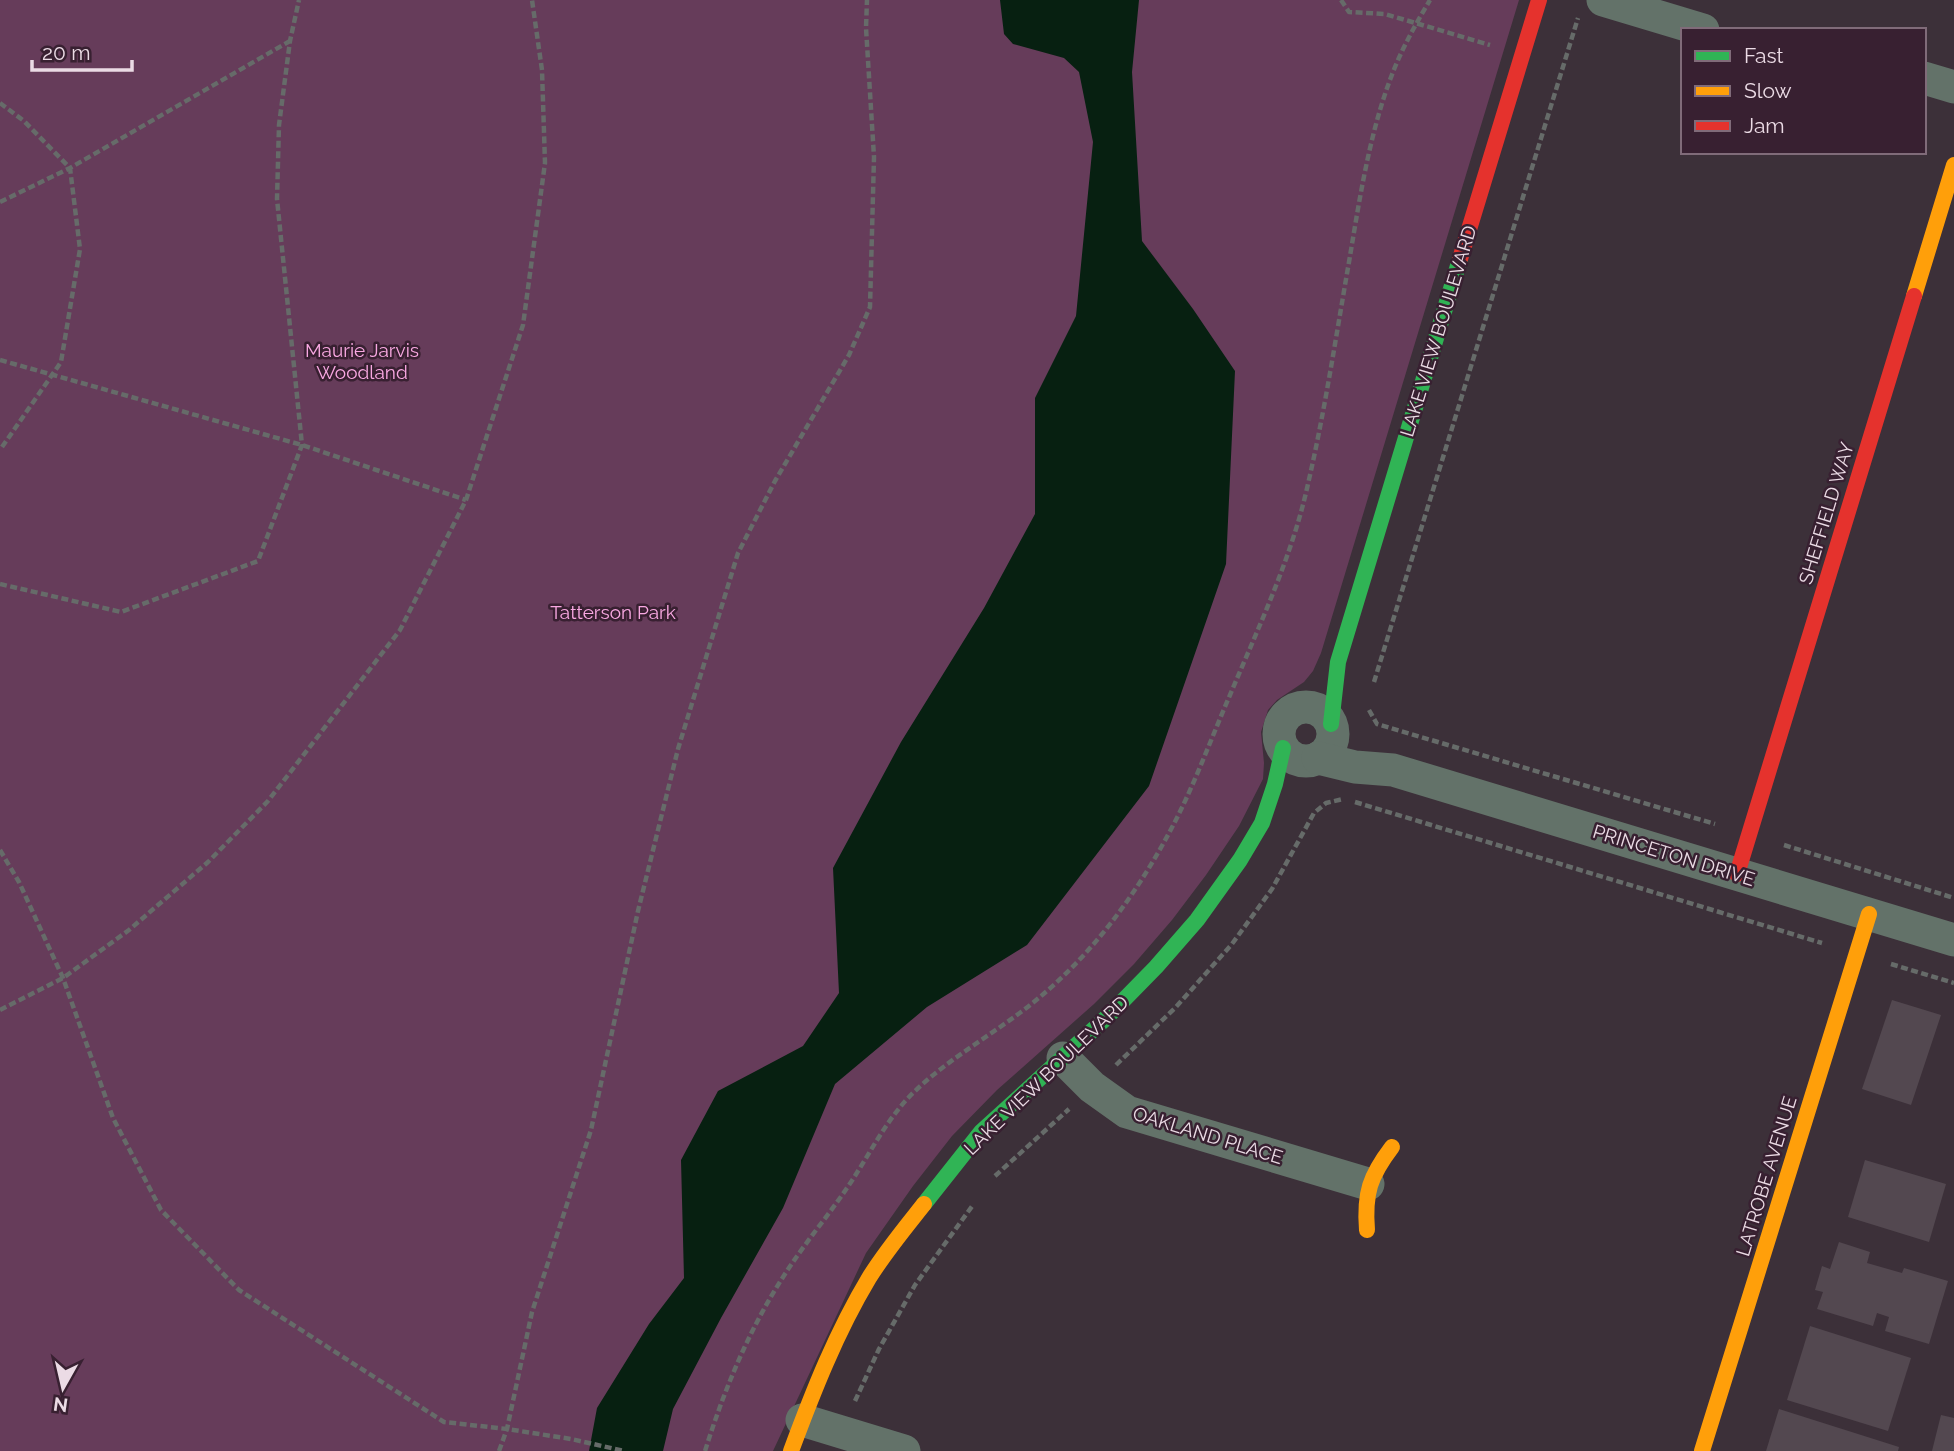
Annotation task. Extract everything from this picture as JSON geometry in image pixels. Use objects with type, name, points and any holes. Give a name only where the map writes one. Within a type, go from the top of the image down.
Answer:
[{"type":"street","name":"LAKE VIEW BOULEVARD","points":[[1262,822],[1291,791],[1324,744],[1338,662],[1539,0]]},
{"type":"street","points":[[1592,5],[1694,28]]},
{"type":"street","points":[[1926,79],[1954,87]]},
{"type":"street","name":"SHEFFIELD WAY","points":[[1737,874],[1954,165]]},
{"type":"street","name":"LAKE VIEW BOULEVARD","points":[[1302,708],[1338,662]]},
{"type":"street","points":[[1302,708],[1311,708],[1326,716],[1324,744],[1296,760],[1283,748],[1279,732],[1286,716],[1302,708]]},
{"type":"street","name":"PRINCETON DRIVE","points":[[1324,744],[1393,770],[1954,940]]},
{"type":"street","name":"LAKE VIEW BOULEVARD","points":[[797,1436],[818,1380],[845,1324],[890,1247],[981,1132],[1107,1017],[1197,920],[1240,860],[1262,822],[1275,784],[1283,748]]},
{"type":"street","name":"LATROBE AVENUE","points":[[1702,1451],[1869,914]]},
{"type":"street","name":"OAKLAND PLACE","points":[[1063,1058],[1093,1087],[1127,1112],[1368,1184]]},
{"type":"street","points":[[1367,1230],[1365,1210],[1368,1184],[1377,1166],[1392,1147]]},
{"type":"street","points":[[797,1436],[844,1433],[904,1451]]},
{"type":"path","points":[[0,584],[121,612],[258,561],[302,445],[277,199],[279,125],[290,41],[299,0]]},
{"type":"path","points":[[0,1010],[63,978],[130,930],[208,862],[268,801],[400,630],[466,500],[523,325],[545,163],[542,70],[532,0]]},
{"type":"path","points":[[499,1451],[507,1429],[532,1312],[591,1130],[638,911],[678,749],[738,553],[775,481],[849,355],[870,307],[874,157],[866,27],[867,0]]},
{"type":"path","points":[[1341,0],[1349,12],[1385,14],[1563,68]]},
{"type":"path","points":[[705,1451],[727,1385],[772,1294],[794,1259],[849,1185],[898,1108],[951,1060],[1019,1014],[1051,988],[1085,955],[1135,889],[1171,829],[1275,589],[1298,527],[1321,422],[1356,222],[1381,106],[1394,68],[1430,0]]},
{"type":"path","points":[[1371,692],[1563,68],[1592,5]]},
{"type":"path","points":[[0,202],[70,169],[290,41]]},
{"type":"path","points":[[0,103],[24,121],[70,169],[80,249],[61,362],[0,450]]},
{"type":"path","points":[[0,360],[302,445],[466,500]]},
{"type":"path","points":[[1366,705],[1377,724],[1954,898]]},
{"type":"path","points":[[992,1179],[1093,1087],[1176,1006],[1231,944],[1272,889],[1314,813],[1326,803],[1343,799],[1954,983]]},
{"type":"path","points":[[0,850],[19,882],[63,978],[113,1118],[161,1210],[239,1290],[444,1423],[507,1429],[624,1451]]},
{"type":"path","points":[[844,1433],[855,1401],[879,1349],[909,1296],[976,1200]]},
{"type":"green space","name":"Tatterson Park","points":[[0,0],[1519,0],[1321,653],[1313,671],[1304,682],[1277,700],[1268,710],[1261,732],[1263,779],[1239,826],[1172,920],[1134,964],[1094,1004],[997,1090],[952,1136],[913,1186],[866,1253],[773,1451],[0,1451]]},
{"type":"shaded area","points":[[1000,0],[1139,0],[1132,72],[1142,241],[1235,371],[1226,564],[1149,786],[1027,945],[927,1007],[835,1084],[783,1208],[673,1409],[663,1451],[589,1451],[597,1408],[649,1324],[684,1278],[681,1160],[718,1091],[803,1046],[839,993],[833,868],[901,742],[984,608],[1035,514],[1035,398],[1076,316],[1093,142],[1079,72],[1064,58],[1013,44],[1004,34]]},
{"type":"building","points":[[1892,1000],[1941,1015],[1911,1105],[1862,1089]]},
{"type":"building","points":[[1865,1160],[1946,1184],[1929,1242],[1848,1217]]},
{"type":"building","points":[[1839,1242],[1870,1252],[1867,1263],[1902,1273],[1904,1268],[1948,1281],[1929,1344],[1885,1331],[1889,1317],[1877,1313],[1873,1326],[1817,1309],[1823,1292],[1815,1290],[1822,1266],[1830,1269]]},
{"type":"building","points":[[1810,1326],[1911,1358],[1888,1431],[1787,1400]]},
{"type":"building","points":[[1779,1409],[1899,1447],[1898,1451],[1766,1451]]},
{"type":"building","points":[[1941,1415],[1954,1418],[1954,1451],[1932,1451]]},
{"type":"traffic: fast","points":[[1331,724],[1338,662],[1460,259]]},
{"type":"traffic: fast","points":[[924,1204],[981,1132],[1107,1017],[1197,920],[1240,860],[1262,823],[1283,748]]},
{"type":"traffic: slow","points":[[1914,296],[1954,165]]},
{"type":"traffic: slow","points":[[1702,1451],[1869,914]]},
{"type":"traffic: slow","points":[[1367,1230],[1370,1186],[1378,1167],[1392,1147]]},
{"type":"traffic: slow","points":[[791,1451],[826,1363],[857,1299],[882,1259],[924,1204]]},
{"type":"traffic: jam","points":[[1460,259],[1539,0]]},
{"type":"traffic: jam","points":[[1737,874],[1914,296]]},
{"type":"park label","name":"Maurie Jarvis Woodland","points":[[362,361]]}]
